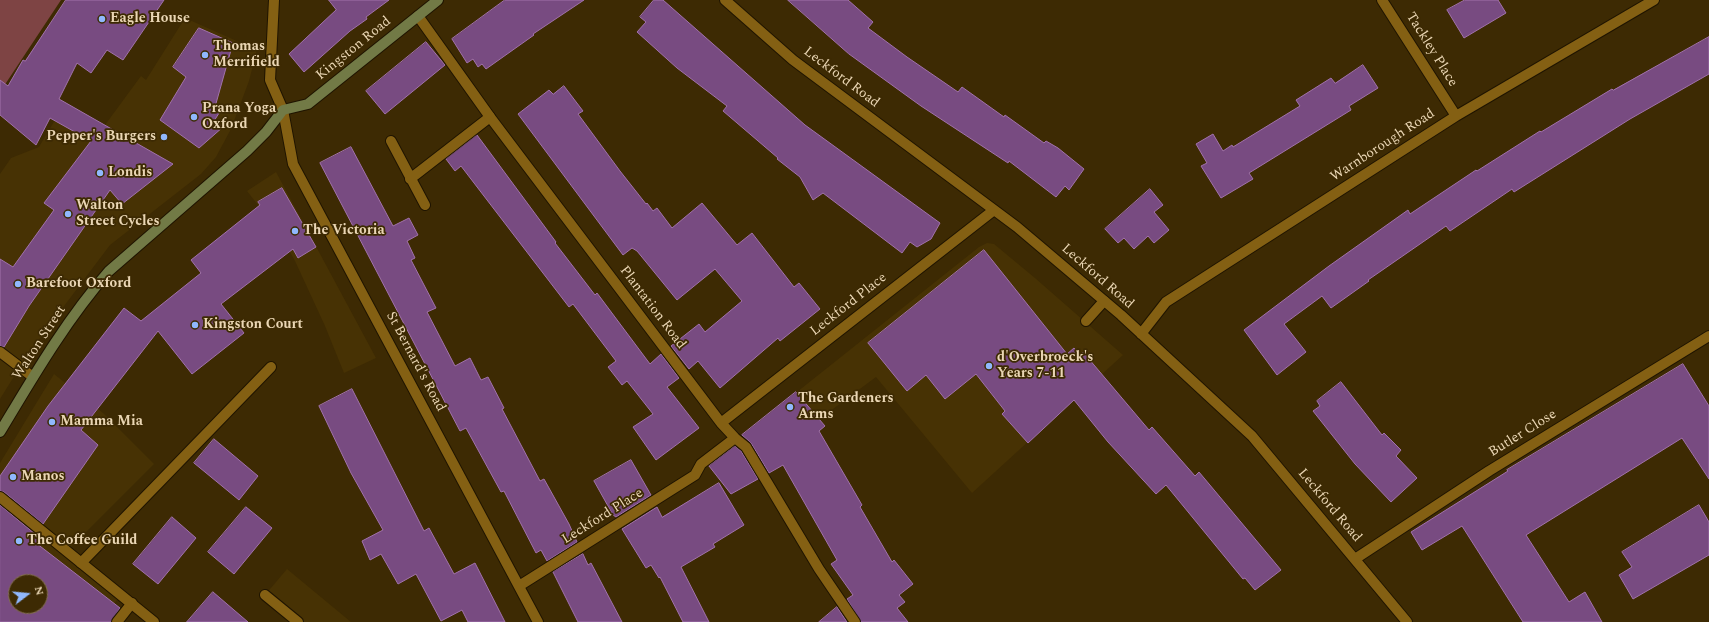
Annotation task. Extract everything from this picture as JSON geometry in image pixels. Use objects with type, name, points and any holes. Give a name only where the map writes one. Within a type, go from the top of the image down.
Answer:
[{"type":"street","name":"St Bernard's Road","points":[[274,0],[270,80],[283,110],[293,164],[538,622]]},
{"type":"street","name":"Kingston Road","points":[[283,110],[308,104],[438,0]]},
{"type":"street","name":"Leckford Road","points":[[725,0],[793,60],[1017,227],[1104,301],[1252,436],[1407,622]]},
{"type":"street","name":"Tackley Place","points":[[1382,0],[1456,116]]},
{"type":"street","name":"Warnborough Road","points":[[1140,334],[1166,302],[1456,116],[1654,0]]},
{"type":"street","name":"Plantation Road","points":[[418,16],[490,117],[721,423],[746,447],[819,569],[855,622]]},
{"type":"street","name":"Walton Street","points":[[0,432],[33,377],[90,293],[108,271],[247,151],[266,132],[283,110]]},
{"type":"street","points":[[410,179],[490,117]]},
{"type":"street","points":[[391,141],[410,179],[425,204]]},
{"type":"street","name":"Leckford Place","points":[[721,423],[994,210]]},
{"type":"street","points":[[1086,321],[1104,301]]},
{"type":"street","name":"Butler Close","points":[[1354,559],[1489,471],[1709,336]]},
{"type":"street","points":[[0,352],[33,377]]},
{"type":"street","points":[[81,563],[271,367]]},
{"type":"street","name":"Leckford Place","points":[[519,586],[695,475],[701,464],[735,438]]},
{"type":"street","points":[[0,497],[154,622]]},
{"type":"street","points":[[265,595],[298,622]]},
{"type":"street","points":[[117,622],[132,603]]},
{"type":"shaded area","points":[[0,0],[61,0],[0,92]]},
{"type":"shaded area","points":[[185,18],[257,50],[249,81],[231,129],[216,157],[201,174],[110,245],[28,354],[0,399],[0,174],[11,158],[39,147],[65,103],[105,125],[141,76],[146,80]]},
{"type":"shaded area","points":[[276,172],[376,358],[344,373],[325,326],[295,261],[278,231],[247,191]]},
{"type":"shaded area","name":"d'Overbroeck's Years 7-11","points":[[987,243],[994,244],[1123,355],[972,493],[876,377],[794,438],[748,431],[979,247]]},
{"type":"shaded area","points":[[54,374],[103,413],[154,464],[65,553],[120,596],[100,622],[0,622],[0,463]]},
{"type":"shaded area","points":[[287,569],[351,622],[298,622],[265,595]]},
{"type":"building","points":[[66,0],[164,0],[123,60],[107,50],[91,73],[77,63],[59,99],[173,164],[122,204],[110,190],[29,306],[4,347],[0,346],[0,259],[13,267],[54,210],[44,203],[91,141],[50,118],[36,145],[0,115],[0,80],[8,86],[23,60],[25,61]]},
{"type":"building","points":[[329,0],[389,0],[366,17],[367,19],[350,31],[304,72],[289,54],[336,10]]},
{"type":"building","points":[[505,0],[584,0],[533,34],[534,35],[486,69],[482,64],[478,67],[473,59],[467,63],[452,39]]},
{"type":"building","points":[[654,0],[663,0],[805,125],[940,223],[931,239],[917,247],[910,242],[902,253],[823,193],[813,200],[800,177],[777,159],[778,158],[723,111],[727,106],[677,68],[637,32],[646,22],[640,17]]},
{"type":"building","points":[[788,0],[848,0],[873,22],[868,28],[907,57],[958,92],[962,87],[1044,143],[1046,141],[1058,148],[1084,169],[1069,190],[1065,186],[1056,197],[1009,161],[1008,163],[921,106],[849,54]]},
{"type":"building","points":[[1465,0],[1498,0],[1506,13],[1464,38],[1447,10]]},
{"type":"building","points":[[199,28],[233,43],[215,107],[221,110],[214,121],[223,127],[199,148],[160,120],[186,77],[173,67]]},
{"type":"building","points":[[1709,37],[1709,74],[1630,119],[1514,192],[1512,189],[1450,231],[1446,226],[1368,280],[1369,281],[1331,308],[1322,296],[1284,324],[1306,352],[1277,375],[1244,330],[1329,266],[1408,210],[1410,214],[1476,170],[1477,171],[1540,131],[1541,132],[1612,89],[1613,90]]},
{"type":"building","points":[[426,42],[445,65],[385,114],[366,91]]},
{"type":"building","points":[[1363,65],[1378,88],[1349,106],[1351,110],[1249,173],[1253,179],[1221,198],[1201,166],[1207,163],[1196,144],[1213,134],[1223,151],[1232,145],[1233,147],[1300,106],[1296,100],[1331,78],[1335,83]]},
{"type":"building","points":[[564,86],[583,111],[578,114],[620,171],[646,204],[647,203],[653,211],[657,208],[672,228],[702,203],[737,245],[752,233],[794,287],[799,283],[820,309],[780,341],[778,338],[720,388],[698,361],[689,369],[671,346],[699,324],[705,332],[742,301],[715,269],[677,300],[637,251],[632,248],[623,255],[518,114],[549,90],[553,94]]},
{"type":"building","points":[[477,135],[556,242],[555,243],[595,295],[597,293],[650,364],[661,354],[679,378],[667,387],[699,428],[656,460],[633,427],[653,414],[627,381],[622,385],[608,367],[616,361],[573,304],[569,307],[461,166],[455,171],[446,159]]},
{"type":"building","points":[[351,147],[393,226],[409,218],[418,235],[407,241],[415,258],[411,260],[436,308],[427,312],[455,366],[470,358],[481,380],[488,377],[504,408],[502,409],[540,481],[544,479],[569,524],[577,542],[547,561],[541,550],[536,553],[504,491],[501,492],[466,428],[460,431],[320,163]]},
{"type":"building","points":[[282,188],[316,247],[298,258],[293,249],[221,304],[244,333],[192,374],[158,331],[81,430],[98,445],[43,524],[4,492],[0,491],[0,476],[48,406],[124,308],[141,321],[201,273],[191,260],[260,205],[258,202]]},
{"type":"building","points":[[1150,189],[1163,205],[1154,212],[1169,230],[1154,243],[1148,236],[1134,249],[1124,238],[1118,243],[1105,229]]},
{"type":"building","points":[[984,250],[1067,354],[1074,348],[1080,355],[1083,352],[1149,430],[1152,427],[1195,476],[1199,472],[1281,570],[1255,590],[1245,578],[1243,579],[1166,485],[1156,494],[1108,442],[1074,400],[1028,443],[1002,414],[1005,411],[976,374],[945,399],[926,375],[907,391],[868,343]]},
{"type":"building","points":[[1683,364],[1709,406],[1709,479],[1682,438],[1526,535],[1569,602],[1585,592],[1602,622],[1523,622],[1462,526],[1422,550],[1411,532],[1508,471],[1507,470]]},
{"type":"building","points":[[1341,382],[1382,435],[1384,433],[1401,450],[1396,456],[1417,478],[1391,502],[1355,464],[1313,411],[1320,406],[1317,401]]},
{"type":"building","points":[[352,389],[424,531],[429,528],[454,574],[475,563],[505,622],[468,622],[462,610],[441,621],[416,574],[398,584],[381,554],[370,560],[362,541],[383,530],[351,473],[319,406]]},
{"type":"building","points":[[796,392],[825,426],[819,431],[862,505],[860,507],[892,562],[894,560],[913,584],[899,595],[905,602],[897,608],[908,622],[861,622],[847,599],[853,595],[831,564],[837,560],[783,465],[769,473],[751,443],[742,435]]},
{"type":"building","points":[[214,439],[258,476],[239,500],[194,463]]},
{"type":"building","points":[[735,446],[741,451],[758,479],[731,494],[709,466]]},
{"type":"building","points":[[631,460],[651,495],[616,517],[613,515],[594,481]]},
{"type":"building","points":[[719,483],[744,525],[713,544],[715,547],[681,567],[709,622],[683,622],[660,577],[659,578],[651,565],[646,568],[622,529],[657,507],[662,517]]},
{"type":"building","points":[[0,505],[35,534],[34,536],[39,539],[36,543],[120,608],[111,622],[0,622]]},
{"type":"building","points":[[1699,505],[1709,522],[1709,555],[1633,599],[1619,575],[1632,567],[1622,552]]},
{"type":"building","points":[[246,507],[272,528],[234,574],[208,552]]},
{"type":"building","points":[[172,517],[196,538],[158,584],[133,564]]},
{"type":"building","points":[[583,554],[588,565],[591,563],[622,622],[578,622],[553,572]]},
{"type":"building","points":[[213,592],[248,622],[187,622]]},
{"type":"building","points":[[837,607],[847,622],[819,622]]},
{"type":"place","name":"Eagle House","points":[[102,19]]},
{"type":"place","name":"Thomas Merrifield","points":[[205,55]]},
{"type":"place","name":"Prana Yoga Oxford","points":[[194,117]]},
{"type":"place","name":"Pepper's Burgers","points":[[164,137]]},
{"type":"place","name":"Londis","points":[[100,173]]},
{"type":"place","name":"Walton Street Cycles","points":[[68,214]]},
{"type":"place","name":"The Victoria","points":[[295,231]]},
{"type":"place","name":"Barefoot Oxford","points":[[18,284]]},
{"type":"place","name":"Kingston Court","points":[[195,325]]},
{"type":"place","name":"d'Overbroeck's Years 7-11","points":[[989,366]]},
{"type":"place","name":"The Gardeners Arms","points":[[790,407]]},
{"type":"place","name":"Mamma Mia","points":[[52,422]]},
{"type":"place","name":"Manos","points":[[13,477]]},
{"type":"place","name":"The Coffee Guild","points":[[19,541]]}]
